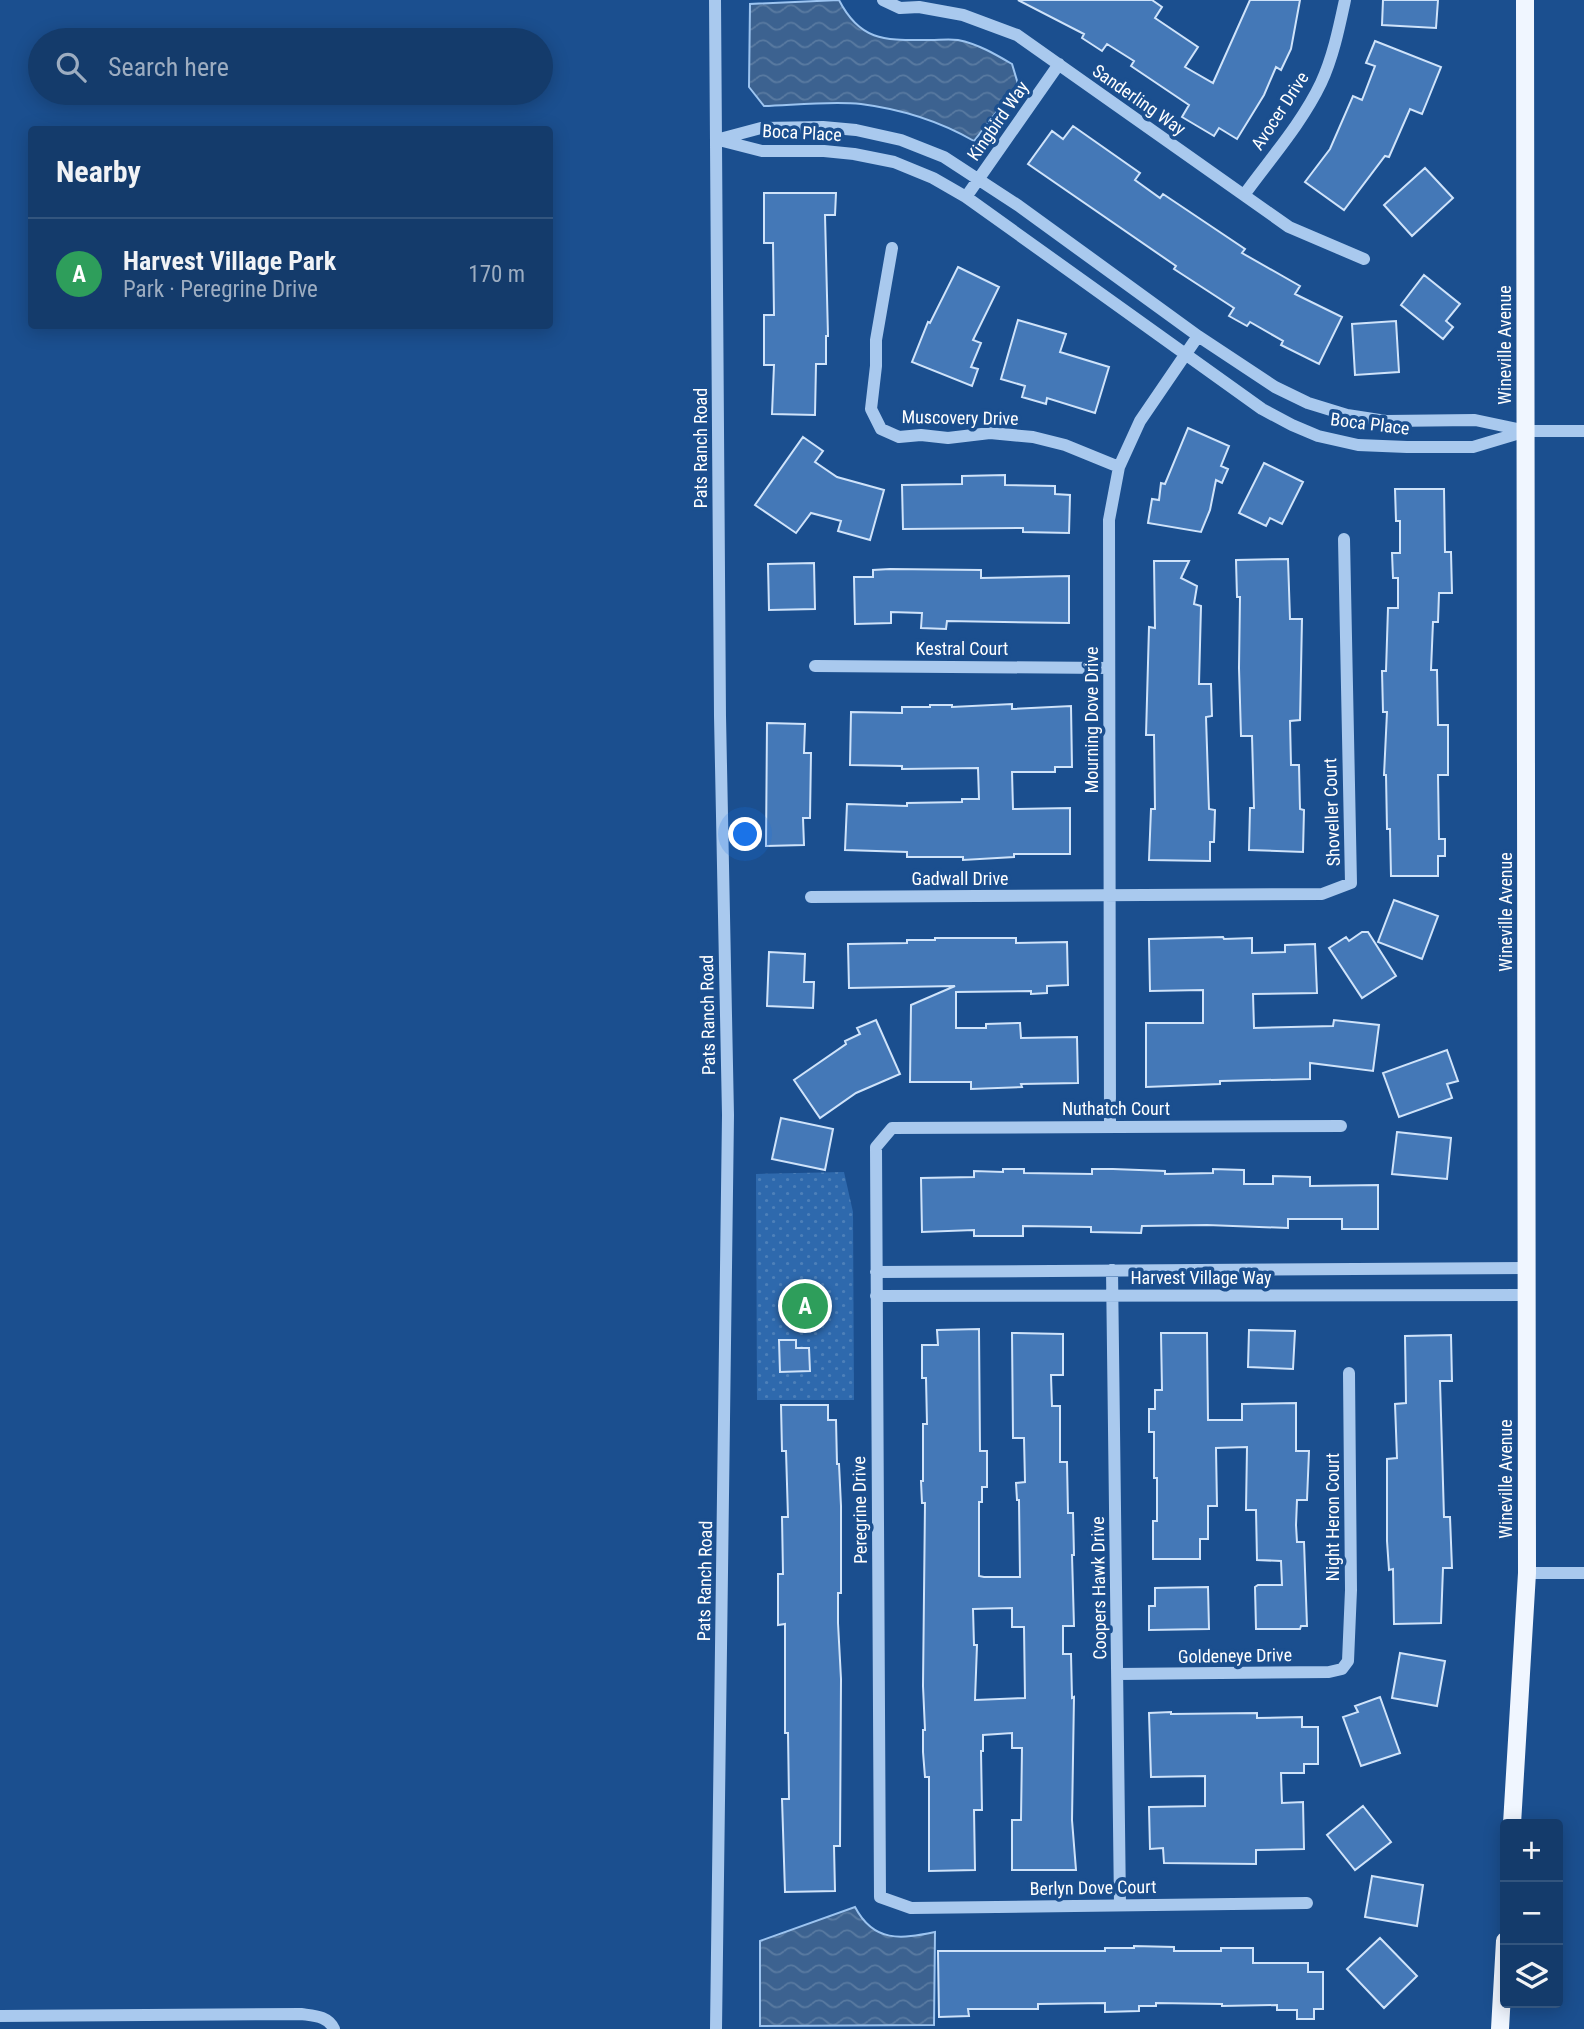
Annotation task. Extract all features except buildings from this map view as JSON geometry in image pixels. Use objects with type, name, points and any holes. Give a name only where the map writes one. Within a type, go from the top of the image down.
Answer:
[{"type":"main road","name":"Wineville Avenue","points":[[1512,1819],[1527,1573],[1525,0]]},
{"type":"main road","points":[[1500,2029],[1505,1945]]},
{"type":"street","name":"Pats Ranch Road","points":[[715,0],[720,716],[728,1115],[716,2029]]},
{"type":"street","name":"Sanderling Way","points":[[883,0],[900,8],[937,10],[985,22],[1017,35],[1290,227],[1364,259]]},
{"type":"street","name":"Avocer Drive","points":[[1244,195],[1320,83],[1337,38],[1345,0]]},
{"type":"street","name":"Kingbird Way","points":[[966,197],[1059,64]]},
{"type":"street","name":"Boca Place","points":[[716,139],[761,128],[824,127],[856,130],[901,140],[944,157],[979,179],[1198,336],[1275,387],[1308,403],[1347,415],[1386,421],[1475,420],[1527,431],[1584,431]]},
{"type":"street","name":"Boca Place","points":[[716,139],[762,151],[854,154],[894,162],[933,178],[966,197],[1262,409],[1318,436],[1358,444],[1473,447],[1527,431]]},
{"type":"street","name":"Muscovery Drive","points":[[892,248],[876,340],[872,409],[881,429],[900,437],[921,435],[948,438],[990,433],[1033,437],[1065,444],[1119,467]]},
{"type":"street","name":"Mourning Dove Drive","points":[[1110,1127],[1109,520],[1119,467],[1140,421],[1198,336]]},
{"type":"street","name":"Shoveller Court","points":[[1110,896],[1322,894],[1350,883],[1344,539]]},
{"type":"street","name":"Kestral Court","points":[[815,666],[1109,668]]},
{"type":"street","name":"Gadwall Drive","points":[[811,897],[1110,896]]},
{"type":"street","name":"Nuthatch Court","points":[[892,1128],[1341,1126]]},
{"type":"street","name":"Peregrine Drive","points":[[880,1896],[876,1147],[892,1128]]},
{"type":"street","name":"Harvest Village Way","points":[[876,1272],[1527,1268]]},
{"type":"street","name":"Coopers Hawk Drive","points":[[1112,1270],[1120,1905]]},
{"type":"street","name":"Harvest Village Way","points":[[876,1296],[1527,1295]]},
{"type":"street","name":"Night Heron Court","points":[[1348,1661],[1351,1590],[1349,1373]]},
{"type":"street","points":[[1527,1573],[1584,1573]]},
{"type":"street","name":"Goldeneye Drive","points":[[1118,1674],[1329,1672],[1342,1669],[1348,1661]]},
{"type":"street","name":"Berlyn Dove Court","points":[[880,1896],[911,1908],[1307,1903]]},
{"type":"street","points":[[0,2016],[302,2014],[321,2017],[331,2023],[334,2029]]},
{"type":"shaded area","points":[[844,1172],[853,1212],[854,1400],[757,1400],[756,1174]]},
{"type":"water","points":[[839,0],[847,14],[866,32],[888,39],[958,40],[972,44],[1012,64],[1018,84],[974,141],[934,122],[876,106],[837,103],[764,106],[749,87],[750,4]]},
{"type":"water","points":[[855,1907],[871,1927],[889,1936],[935,1932],[934,2025],[760,2026],[760,1941]]},
{"type":"place","name":"Harvest Village Park","points":[[805,1306]]}]
